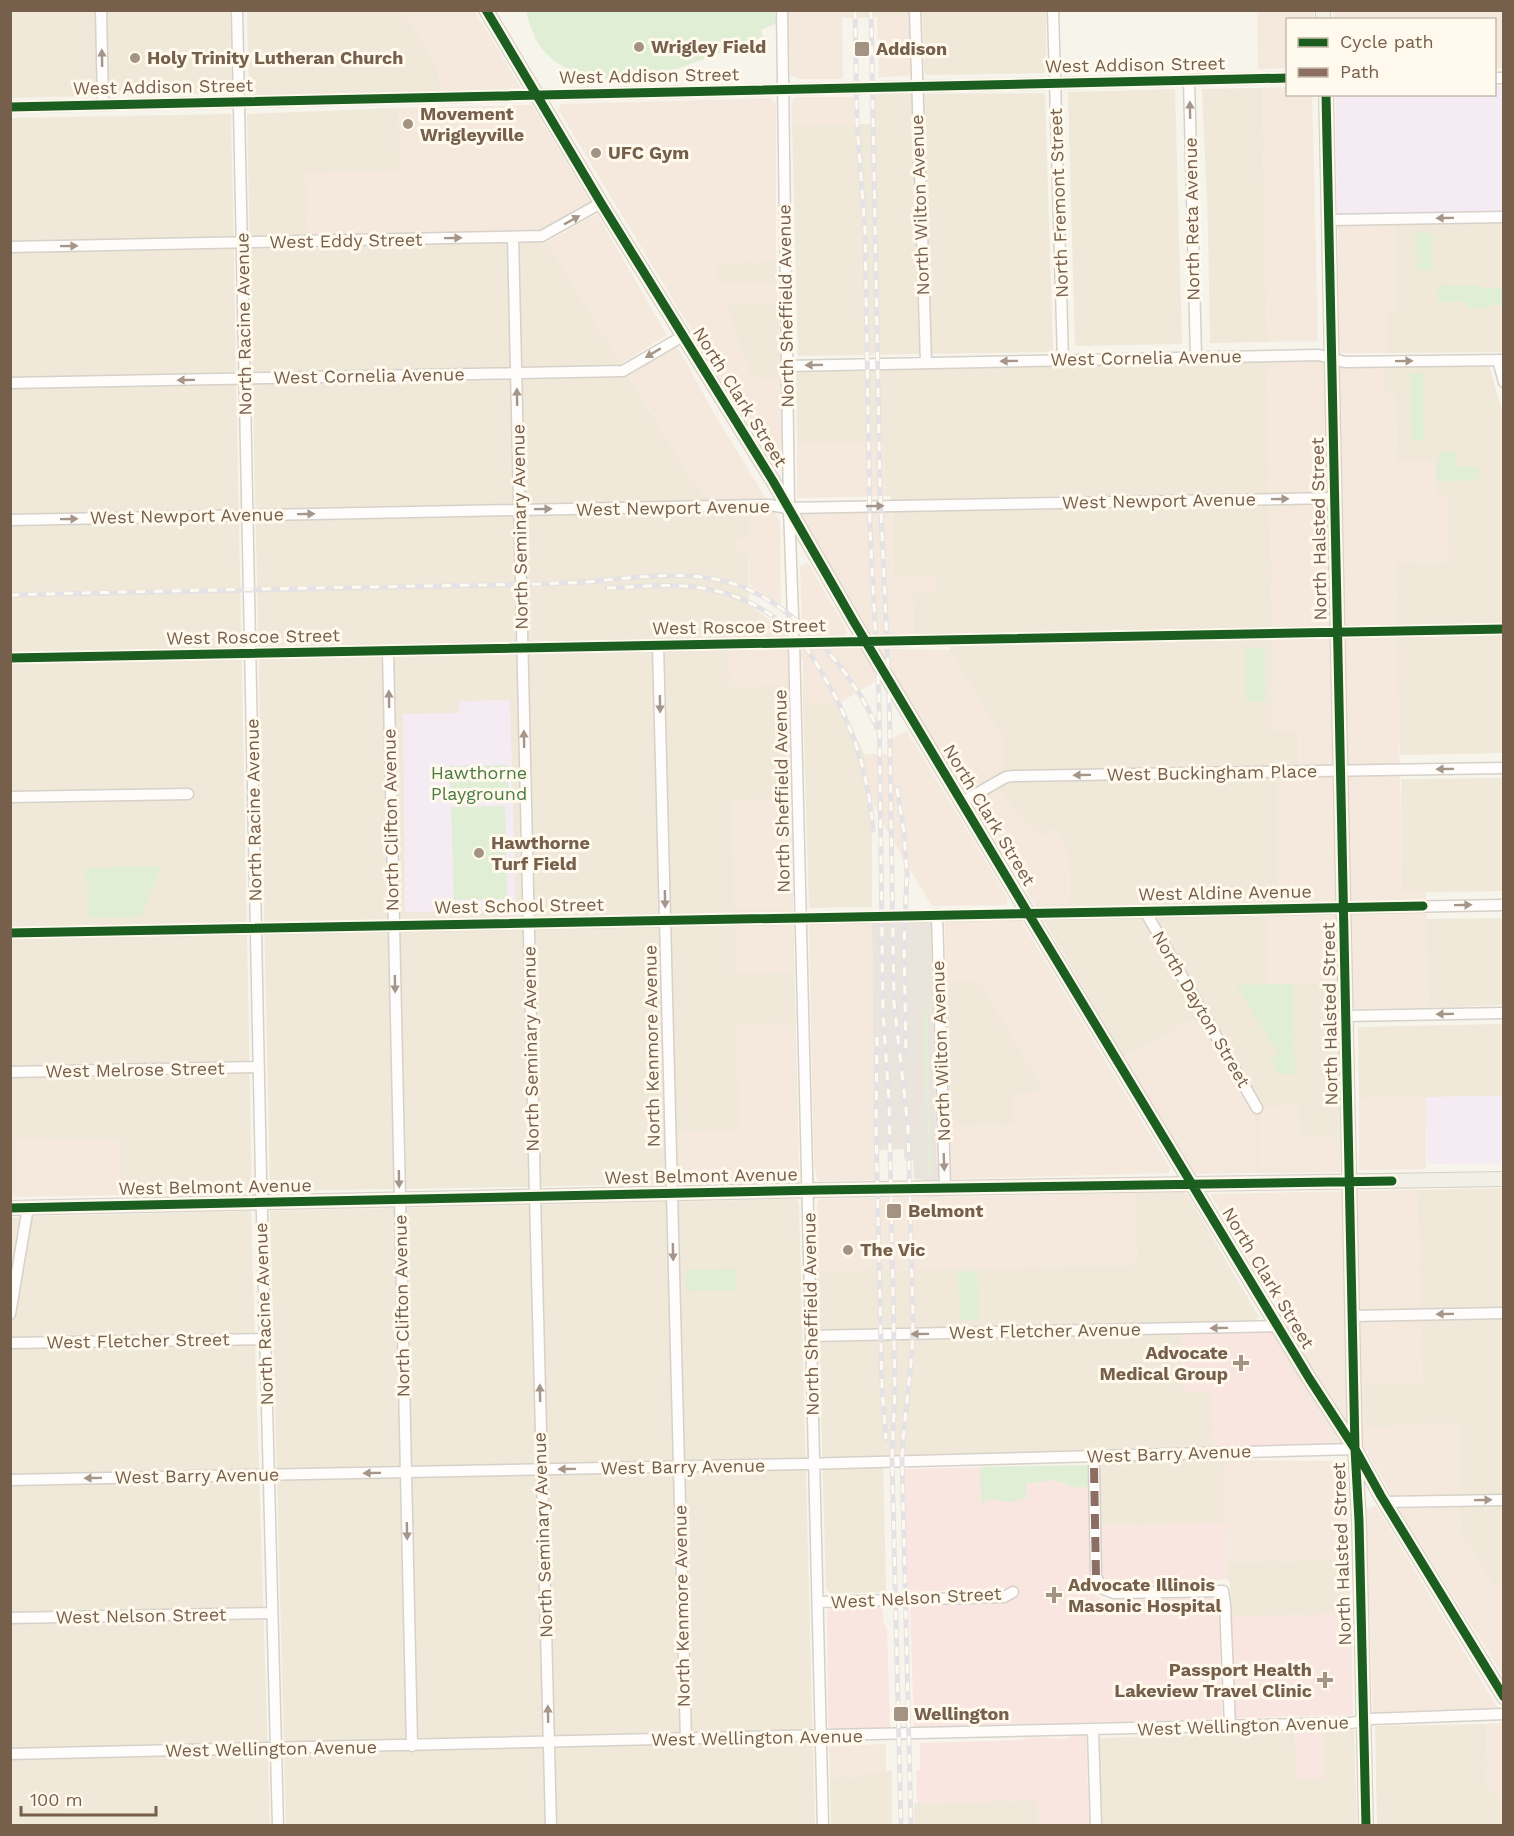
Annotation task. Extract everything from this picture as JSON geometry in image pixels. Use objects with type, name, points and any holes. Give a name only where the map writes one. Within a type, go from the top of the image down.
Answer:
[{"type":"main road","name":"North Clark Street","points":[[486,10],[601,203],[789,508],[1028,913],[1503,1696]]},
{"type":"main road","name":"North Halsted Street","points":[[1326,96],[1355,1449],[1366,1826]]},
{"type":"main road","name":"West Belmont Avenue","points":[[10,1208],[808,1190],[1503,1179]]},
{"type":"street","points":[[101,10],[103,105]]},
{"type":"street","name":"North Racine Avenue","points":[[237,10],[261,1202],[278,1826]]},
{"type":"street","name":"North Sheffield Avenue","points":[[782,10],[789,508],[823,1826]]},
{"type":"street","name":"North Wilton Avenue","points":[[915,10],[926,363]]},
{"type":"street","name":"North Fremont Street","points":[[1053,10],[1063,360]]},
{"type":"street","name":"West Addison Street","points":[[10,107],[1286,78]]},
{"type":"street","name":"North Reta Avenue","points":[[1189,80],[1196,357]]},
{"type":"street","name":"West Eddy Street","points":[[10,248],[542,236],[601,203]]},
{"type":"street","points":[[1329,220],[1503,217]]},
{"type":"street","name":"North Seminary Avenue","points":[[513,237],[551,1826]]},
{"type":"street","name":"West Cornelia Avenue","points":[[10,383],[623,371],[683,336]]},
{"type":"street","name":"West Cornelia Avenue","points":[[787,366],[1320,355],[1345,362],[1501,360]]},
{"type":"street","points":[[1501,360],[1503,382]]},
{"type":"street","name":"West Newport Avenue","points":[[10,520],[769,505],[789,508],[1335,498]]},
{"type":"street","name":"West Roscoe Street","points":[[10,658],[1503,629]]},
{"type":"street","name":"North Kenmore Avenue","points":[[658,645],[686,1740]]},
{"type":"street","name":"North Clifton Avenue","points":[[387,651],[412,1746]]},
{"type":"street","name":"West Buckingham Place","points":[[962,802],[1006,777],[1013,776],[1503,768]]},
{"type":"street","points":[[10,797],[188,794]]},
{"type":"street","name":"West Aldine Avenue","points":[[1028,913],[1503,905]]},
{"type":"street","name":"North Dayton Street","points":[[1145,911],[1257,1108]]},
{"type":"street","name":"West School Street","points":[[10,933],[1028,913]]},
{"type":"street","name":"North Wilton Avenue","points":[[937,915],[945,1188]]},
{"type":"street","points":[[1346,1016],[1503,1013]]},
{"type":"street","name":"West Melrose Street","points":[[10,1072],[259,1067]]},
{"type":"street","points":[[10,1314],[28,1208]]},
{"type":"street","points":[[1353,1316],[1503,1313]]},
{"type":"street","name":"West Fletcher Avenue","points":[[811,1336],[1278,1326]]},
{"type":"street","name":"West Fletcher Street","points":[[10,1343],[265,1339]]},
{"type":"street","name":"West Barry Avenue","points":[[10,1480],[814,1464],[1355,1449]]},
{"type":"street","points":[[1094,1468],[1096,1576],[1101,1588],[1114,1593],[1223,1591],[1226,1604],[1230,1726]]},
{"type":"street","points":[[1385,1502],[1503,1500]]},
{"type":"street","name":"West Nelson Street","points":[[818,1602],[1004,1597],[1014,1592]]},
{"type":"street","name":"West Nelson Street","points":[[10,1618],[273,1613]]},
{"type":"street","name":"West Wellington Avenue","points":[[10,1754],[1356,1723],[1377,1719],[1503,1714]]},
{"type":"street","points":[[1093,1730],[1096,1826]]},
{"type":"shaded area","points":[[10,11],[230,11],[232,93],[11,98]]},
{"type":"shaded area","points":[[247,11],[404,11],[439,68],[440,91],[249,95]]},
{"type":"shaded area","points":[[404,11],[475,11],[521,88],[440,91],[439,68]]},
{"type":"shaded area","points":[[788,11],[852,11],[852,18],[842,18],[843,79],[798,79],[790,74]]},
{"type":"shaded area","points":[[852,11],[911,11],[911,16],[852,18]]},
{"type":"shaded area","points":[[922,11],[1046,11],[1046,71],[1043,73],[927,75],[924,72]]},
{"type":"shaded area","points":[[1257,11],[1314,11],[1314,18],[1286,18],[1286,68],[1258,69]]},
{"type":"shaded area","points":[[1333,11],[1503,11],[1503,68],[1496,68],[1496,18],[1334,18]]},
{"type":"shaded area","points":[[911,16],[912,73],[906,76],[879,78],[877,17]]},
{"type":"shaded area","points":[[1503,86],[1503,212],[1337,214],[1336,96],[1496,96],[1496,87]]},
{"type":"shaded area","points":[[1286,87],[1286,96],[1312,96],[1318,341],[1267,342],[1262,88]]},
{"type":"shaded area","points":[[1262,88],[1267,342],[1210,343],[1202,89]]},
{"type":"shaded area","points":[[1175,89],[1182,344],[1075,346],[1068,92]]},
{"type":"shaded area","points":[[1045,93],[1053,352],[798,356],[792,125],[870,124],[871,94]]},
{"type":"shaded area","points":[[795,97],[854,97],[854,124],[792,125],[791,103]]},
{"type":"shaded area","points":[[770,98],[776,103],[776,261],[715,263],[720,283],[777,282],[778,302],[726,304],[751,376],[781,378],[782,470],[777,472],[558,109],[562,104]]},
{"type":"shaded area","points":[[532,105],[590,202],[542,230],[307,236],[305,173],[400,171],[398,108]]},
{"type":"shaded area","points":[[398,108],[401,171],[306,174],[307,247],[547,242],[691,478],[706,498],[746,498],[750,526],[749,539],[737,540],[737,549],[748,550],[749,605],[787,632],[799,1177],[794,1182],[270,1191],[247,114]]},
{"type":"shaded area","points":[[231,114],[252,1191],[121,1195],[119,1139],[11,1141],[10,118]]},
{"type":"shaded area","points":[[597,214],[667,335],[621,364],[547,242]]},
{"type":"shaded area","points":[[1503,223],[1503,352],[1387,353],[1387,312],[1396,311],[1395,225]]},
{"type":"shaded area","points":[[1338,225],[1395,225],[1396,312],[1387,312],[1387,353],[1339,353]]},
{"type":"shaded area","points":[[776,261],[777,282],[719,284],[715,263]]},
{"type":"shaded area","points":[[778,302],[781,378],[754,378],[751,376],[726,304]]},
{"type":"shaded area","points":[[677,346],[715,415],[780,521],[781,604],[750,586],[748,550],[737,549],[737,540],[749,539],[750,526],[746,498],[706,498],[691,478],[629,375]]},
{"type":"shaded area","points":[[1267,361],[1274,731],[1298,731],[1299,780],[1278,780],[1278,915],[1267,915],[1268,984],[1338,983],[1340,1172],[1256,1173],[1254,1111],[1194,1019],[1124,1057],[1034,904],[1070,903],[1069,857],[1055,828],[1038,838],[989,778],[1002,737],[951,654],[949,636],[914,636],[913,592],[936,576],[894,576],[891,496],[886,496],[883,442],[797,442],[796,372]]},
{"type":"shaded area","points":[[1267,361],[1323,361],[1341,366],[1384,367],[1383,393],[1396,394],[1397,462],[1436,461],[1437,495],[1448,496],[1450,563],[1396,562],[1402,893],[1426,893],[1429,1008],[1338,1009],[1337,983],[1268,984],[1266,915],[1278,915],[1278,780],[1299,779],[1298,731],[1274,731]]},
{"type":"shaded area","points":[[1489,365],[1503,415],[1503,625],[1397,627],[1396,562],[1449,563],[1448,496],[1437,496],[1397,462],[1396,394],[1383,394],[1384,367]]},
{"type":"shaded area","points":[[797,442],[883,442],[886,496],[797,498]]},
{"type":"shaded area","points":[[891,512],[894,576],[936,576],[937,592],[913,593],[914,636],[874,636],[871,634],[801,520],[803,514]]},
{"type":"shaded area","points":[[808,563],[846,628],[847,634],[803,636],[800,566]]},
{"type":"shaded area","points":[[757,611],[787,632],[787,634],[758,635]]},
{"type":"shaded area","points":[[1503,635],[1503,753],[1400,755],[1396,637]]},
{"type":"shaded area","points":[[804,646],[859,646],[879,679],[841,702],[803,703],[803,661],[799,652]]},
{"type":"shaded area","points":[[728,648],[787,648],[788,686],[730,687]]},
{"type":"shaded area","points":[[880,650],[951,650],[951,654],[1002,737],[1003,771],[989,778],[1038,838],[1055,827],[1069,857],[1070,903],[1034,904],[880,655]]},
{"type":"shaded area","points":[[510,700],[516,910],[405,912],[403,714],[459,713],[459,701]]},
{"type":"shaded area","points":[[841,702],[864,754],[868,771],[872,801],[872,907],[809,908],[803,703]]},
{"type":"shaded area","points":[[907,731],[1008,898],[1006,905],[932,906],[889,834],[872,801],[864,754],[892,754],[892,739]]},
{"type":"shaded area","points":[[1503,778],[1503,891],[1402,893],[1401,779]]},
{"type":"shaded area","points":[[790,798],[793,909],[734,910],[731,800]]},
{"type":"shaded area","points":[[1503,918],[1503,1005],[1429,1008],[1426,919]]},
{"type":"shaded area","points":[[1020,919],[1170,1168],[1169,1173],[953,1179],[949,1175],[949,1126],[1014,1125],[1014,1093],[1044,1092],[980,981],[946,981],[945,922],[948,920]]},
{"type":"shaded area","points":[[872,920],[876,1180],[819,1181],[814,1164],[809,927],[811,923]]},
{"type":"shaded area","points":[[872,920],[931,921],[937,1164],[940,1169],[940,1177],[936,1181],[914,1179],[913,1160],[904,1159],[904,1149],[875,1150]]},
{"type":"shaded area","points":[[793,923],[794,972],[735,973],[734,924]]},
{"type":"shaded area","points":[[946,981],[980,981],[1045,1093],[1015,1125],[949,1126]]},
{"type":"shaded area","points":[[1194,1019],[1254,1111],[1256,1173],[1195,1174],[1124,1057]]},
{"type":"shaded area","points":[[795,1023],[799,1177],[797,1180],[794,1182],[676,1184],[676,1132],[738,1131],[737,1024]]},
{"type":"shaded area","points":[[1503,1024],[1503,1096],[1359,1098],[1358,1027]]},
{"type":"shaded area","points":[[1503,1096],[1503,1163],[1427,1164],[1426,1097]]},
{"type":"shaded area","points":[[1426,1097],[1426,1169],[1359,1170],[1359,1098]]},
{"type":"shaded area","points":[[1299,1105],[1300,1137],[1339,1137],[1340,1172],[1260,1173],[1260,1106]]},
{"type":"shaded area","points":[[120,1139],[121,1195],[11,1197],[11,1141]]},
{"type":"shaded area","points":[[1503,1188],[1503,1586],[1493,1586],[1472,1551],[1461,1539],[1459,1423],[1392,1425],[1392,1428],[1366,1429],[1364,1385],[1422,1382],[1417,1190]]},
{"type":"shaded area","points":[[1417,1190],[1422,1383],[1365,1385],[1366,1429],[1392,1428],[1392,1424],[1459,1423],[1462,1495],[1392,1496],[1366,1450],[1214,1453],[1212,1392],[1183,1392],[1182,1322],[1286,1320],[1210,1194]]},
{"type":"shaded area","points":[[1183,1192],[1188,1195],[1259,1317],[1255,1320],[1182,1322],[1212,1392],[1214,1453],[1225,1453],[1226,1523],[1095,1526],[1093,1451],[883,1456],[886,1592],[831,1594],[826,1589],[817,1271],[1137,1265],[1135,1193]]},
{"type":"shaded area","points":[[1135,1193],[1137,1265],[817,1271],[817,1203],[820,1199],[925,1197],[928,1194],[941,1194],[943,1197]]},
{"type":"shaded area","points":[[795,1199],[799,1203],[815,1825],[286,1825],[270,1211]]},
{"type":"shaded area","points":[[251,1211],[270,1825],[11,1825],[10,1217]]},
{"type":"shaded area","points":[[1267,1332],[1332,1437],[1332,1444],[1329,1446],[1214,1448],[1212,1392],[1183,1392],[1182,1334]]},
{"type":"shaded area","points":[[1225,1460],[1345,1461],[1349,1559],[1227,1562]]},
{"type":"shaded area","name":"Advocate Illinois Masonic Hospital","points":[[1094,1465],[1095,1526],[1226,1523],[1227,1579],[1218,1580],[1211,1587],[1195,1587],[1188,1584],[1114,1584],[1101,1577],[1093,1581],[1092,1588],[1093,1594],[1101,1600],[1210,1598],[1216,1600],[1219,1608],[1222,1719],[1043,1724],[1041,1726],[1029,1724],[914,1727],[910,1606],[1006,1603],[1014,1599],[1014,1588],[907,1592],[903,1469]]},
{"type":"shaded area","points":[[1376,1506],[1499,1710],[1373,1714],[1366,1509]]},
{"type":"shaded area","points":[[1460,1507],[1461,1539],[1472,1551],[1493,1586],[1503,1586],[1503,1676],[1398,1508]]},
{"type":"shaded area","points":[[1349,1559],[1351,1614],[1232,1617],[1227,1562]]},
{"type":"shaded area","points":[[883,1606],[883,1621],[887,1629],[890,1728],[832,1730],[828,1725],[827,1611],[830,1608]]},
{"type":"shaded area","name":"Advocate Illinois Masonic Hospital","points":[[1351,1614],[1353,1715],[1234,1718],[1232,1617]]},
{"type":"shaded area","points":[[1504,1723],[1503,1811],[1485,1778],[1484,1767],[1487,1767],[1486,1724]]},
{"type":"shaded area","points":[[1486,1724],[1485,1778],[1503,1811],[1503,1825],[1377,1825],[1375,1726]]},
{"type":"shaded area","points":[[1354,1730],[1357,1825],[1101,1825],[1099,1738],[1295,1732],[1297,1778],[1324,1778],[1323,1731]]},
{"type":"shaded area","points":[[1323,1731],[1324,1778],[1297,1778],[1295,1732]]},
{"type":"shaded area","points":[[1070,1736],[1086,1736],[1089,1825],[1039,1825],[1037,1800],[917,1803],[916,1771],[920,1770],[920,1743],[1023,1740],[1026,1737],[1067,1739]]},
{"type":"shaded area","points":[[886,1744],[886,1772],[830,1778],[830,1746]]},
{"type":"shaded area","points":[[892,1771],[892,1825],[831,1825],[830,1778]]},
{"type":"shaded area","points":[[1038,1800],[1039,1825],[914,1825],[914,1803]]},
{"type":"green space","name":"Wrigley Field","points":[[526,11],[775,11],[776,24],[761,30],[763,37],[661,75],[600,79],[575,73],[554,61],[536,40]]},
{"type":"green space","points":[[1416,233],[1432,233],[1433,271],[1418,270]]},
{"type":"green space","points":[[1438,285],[1503,288],[1503,305],[1468,309],[1467,302],[1438,302]]},
{"type":"green space","points":[[1410,373],[1423,373],[1424,440],[1412,440]]},
{"type":"green space","points":[[1439,452],[1456,452],[1457,466],[1478,467],[1479,480],[1437,482],[1436,464],[1439,464]]},
{"type":"green space","points":[[1246,648],[1265,648],[1266,701],[1246,701]]},
{"type":"green space","name":"Hawthorne Playground","points":[[508,765],[509,801],[450,802],[450,766]]},
{"type":"green space","name":"Hawthorne Turf Field","points":[[505,806],[507,899],[454,900],[451,807]]},
{"type":"green space","points":[[161,866],[141,916],[88,918],[86,868]]},
{"type":"green space","points":[[1293,984],[1295,1074],[1277,1074],[1271,1059],[1279,1055],[1236,985]]},
{"type":"green space","points":[[924,1010],[927,1010],[931,1174],[928,1174]]},
{"type":"green space","points":[[735,1269],[736,1290],[686,1291],[686,1270]]},
{"type":"green space","points":[[977,1271],[979,1319],[960,1320],[958,1272]]},
{"type":"green space","points":[[1089,1465],[1090,1487],[1073,1487],[1052,1480],[1026,1482],[1027,1498],[1009,1502],[987,1499],[985,1503],[981,1502],[980,1467]]},
{"type":"railway","points":[[855,10],[857,123],[865,230],[870,530],[879,699],[883,1014],[889,1101],[895,1389],[892,1458],[901,1826]]},
{"type":"railway","points":[[871,10],[880,490],[889,687],[894,1003],[908,1127],[913,1320],[902,1458],[911,1826]]},
{"type":"railway","points":[[10,595],[540,584],[673,576],[707,578],[740,586],[761,596],[782,609],[802,626],[839,664],[867,707],[877,728]]},
{"type":"railway","points":[[607,588],[673,586],[725,593],[750,603],[774,617],[795,635],[811,655],[830,687],[854,738],[868,792],[873,830]]},
{"type":"railway","points":[[897,788],[907,873],[904,946],[906,1054]]},
{"type":"railway","points":[[877,1037],[876,1127],[882,1389],[886,1439]]},
{"type":"marked path","points":[[1094,1468],[1096,1576],[1101,1588]]},
{"type":"cycle path","points":[[486,10],[601,203],[773,481],[854,622],[1028,913],[1504,1697]]},
{"type":"cycle path","points":[[10,107],[1286,78]]},
{"type":"cycle path","points":[[1326,96],[1355,1449],[1359,1521],[1366,1826]]},
{"type":"cycle path","points":[[10,658],[1504,629]]},
{"type":"cycle path","points":[[10,933],[1423,906]]},
{"type":"cycle path","points":[[10,1208],[820,1190],[1392,1181]]},
{"type":"place","name":"Wrigley Field","points":[[639,47]]},
{"type":"place","name":"Addison","points":[[862,49]]},
{"type":"place","name":"Holy Trinity Lutheran Church","points":[[135,58]]},
{"type":"place","name":"Movement Wrigleyville","points":[[408,124]]},
{"type":"place","name":"UFC Gym","points":[[596,153]]},
{"type":"place","name":"Hawthorne Turf Field","points":[[479,853]]},
{"type":"place","name":"Belmont","points":[[894,1211]]},
{"type":"place","name":"The Vic","points":[[848,1250]]},
{"type":"place","name":"Advocate Medical Group","points":[[1241,1363]]},
{"type":"place","name":"Advocate Illinois Masonic Hospital","points":[[1054,1595]]},
{"type":"place","name":"Passport Health Lakeview Travel Clinic","points":[[1325,1680]]},
{"type":"place","name":"Wellington","points":[[901,1714]]}]
